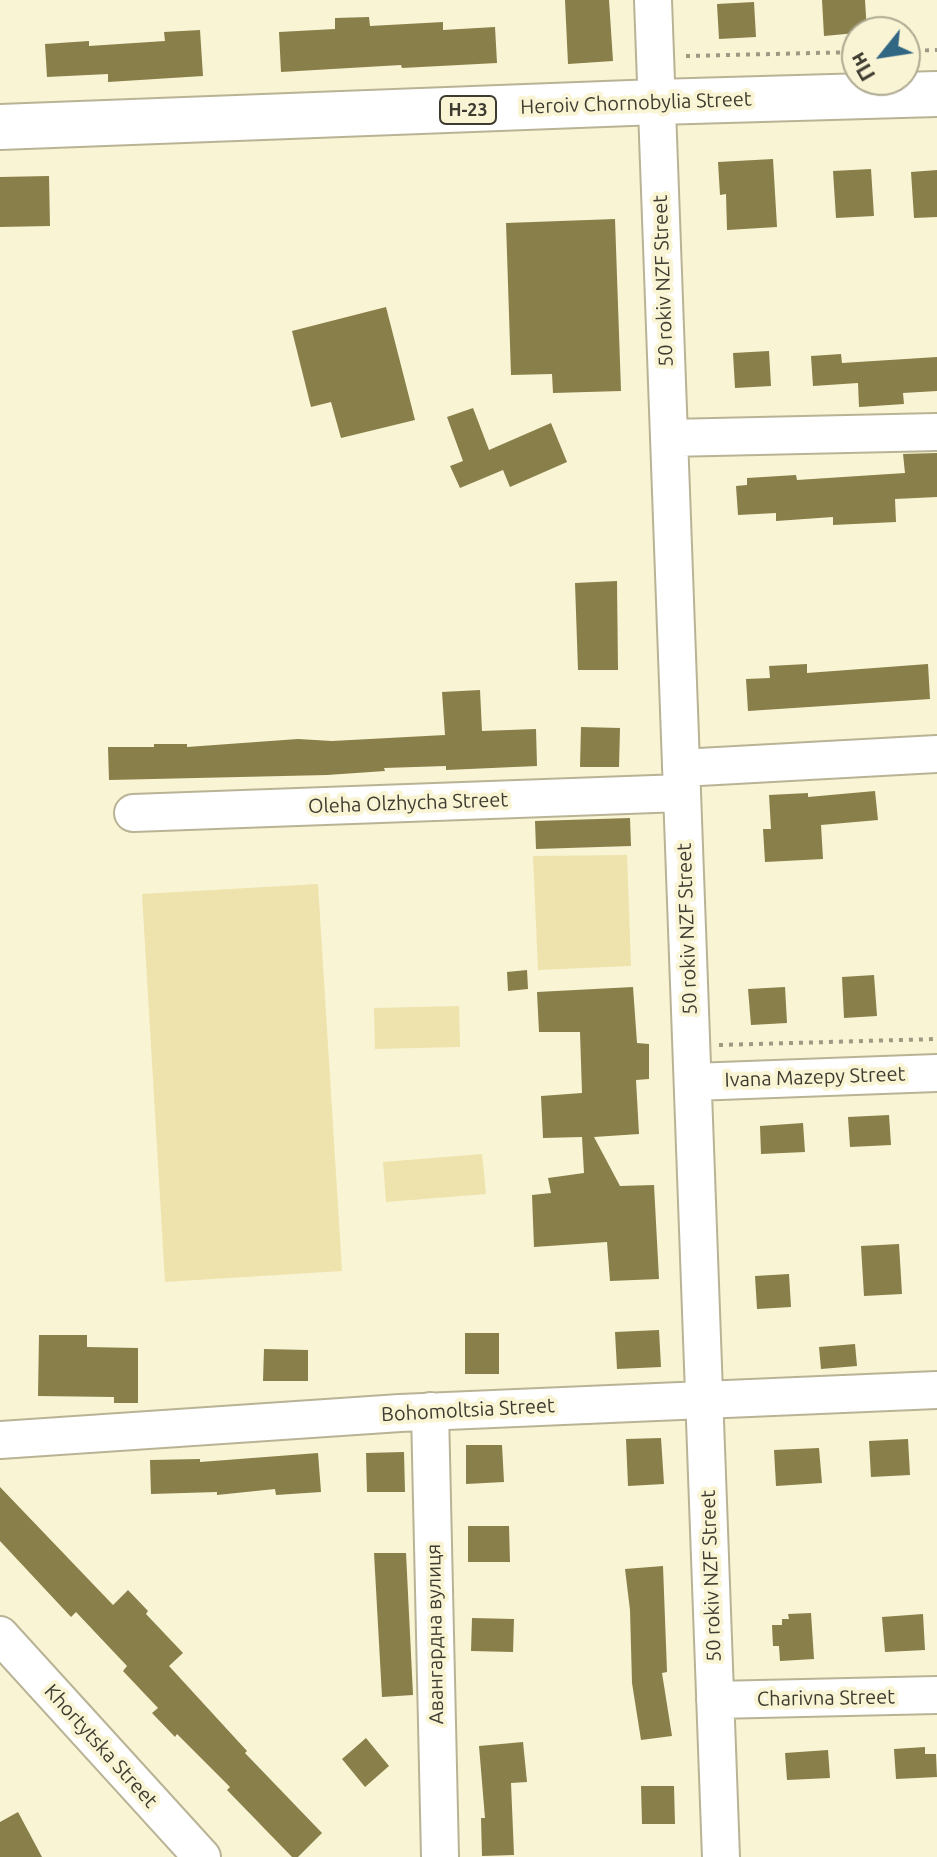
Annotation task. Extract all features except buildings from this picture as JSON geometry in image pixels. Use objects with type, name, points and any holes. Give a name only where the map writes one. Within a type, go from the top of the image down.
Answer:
[{"type":"main road","name":"Heroiv Chornobylia Street","points":[[0,127],[937,94]]},
{"type":"street","name":"50 rokiv NZF Street","points":[[653,0],[721,1857]]},
{"type":"street","points":[[669,438],[937,432]]},
{"type":"street","name":"Oleha Olzhycha Street","points":[[133,813],[682,780],[937,754]]},
{"type":"street","name":"Ivana Mazepy Street","points":[[693,1082],[937,1073]]},
{"type":"street","name":"Bohomoltsia Street","points":[[0,1440],[430,1411],[937,1390]]},
{"type":"street","name":"Авангардна вулиця","points":[[430,1411],[440,1857]]},
{"type":"street","name":"Khortytska Street","points":[[0,1635],[202,1857]]},
{"type":"street","name":"Charivna Street","points":[[715,1700],[937,1695]]},
{"type":"path","points":[[656,57],[841,52]]},
{"type":"path","points":[[691,1046],[937,1039]]},
{"type":"shaded area","points":[[627,855],[631,966],[538,970],[533,856]]},
{"type":"shaded area","points":[[318,884],[342,1271],[165,1282],[142,894]]},
{"type":"shaded area","points":[[459,1006],[460,1047],[375,1049],[374,1008]]},
{"type":"shaded area","points":[[482,1154],[486,1194],[386,1202],[383,1162]]}]
